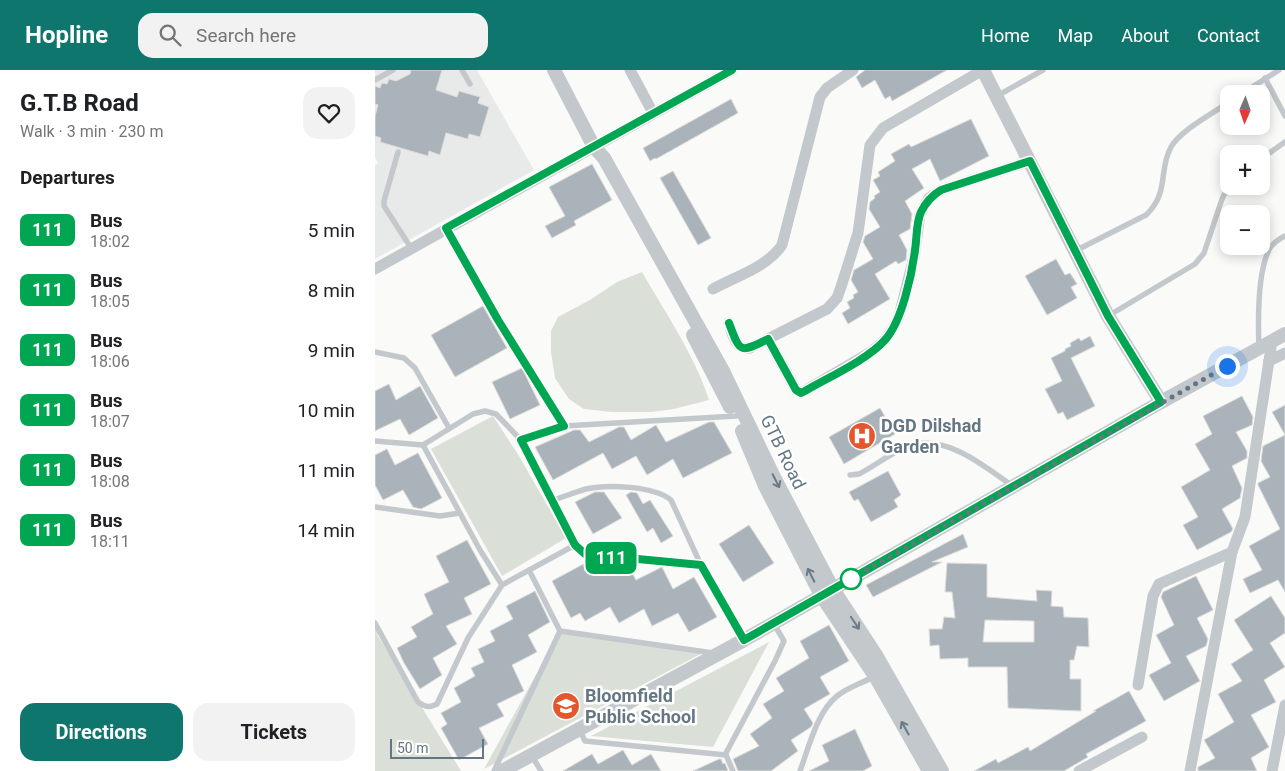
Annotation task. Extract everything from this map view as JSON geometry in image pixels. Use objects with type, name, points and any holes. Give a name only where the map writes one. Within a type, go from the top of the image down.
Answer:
[{"type":"street","name":"GTB Road","points":[[554,70],[594,148],[596,162],[719,373],[774,478],[827,592],[876,654],[880,673],[929,771]]},
{"type":"street","points":[[630,70],[653,113]]},
{"type":"street","points":[[375,269],[732,70]]},
{"type":"street","points":[[713,288],[765,262],[775,254],[782,244],[820,97],[827,88],[853,70]]},
{"type":"street","points":[[729,323],[737,345],[743,349],[750,348],[827,309],[837,298],[858,233],[870,145],[876,135],[883,128],[983,70],[1108,316],[1161,402]]},
{"type":"street","points":[[768,339],[796,390],[801,393],[871,352],[885,340],[899,316],[914,258],[920,214],[929,198],[941,190],[1030,161]]},
{"type":"street","points":[[502,771],[744,640],[1161,402],[1285,334]]},
{"type":"street","points":[[1190,771],[1232,552],[1245,517],[1272,341]]},
{"type":"street","points":[[1269,361],[1285,353]]},
{"type":"street","points":[[1139,685],[1153,596],[1159,584],[1232,552]]},
{"type":"street","name":"GTB Road","points":[[880,673],[942,771]]},
{"type":"street","points":[[1272,771],[1285,704]]},
{"type":"street","points":[[1079,771],[1142,737]]},
{"type":"lane","points":[[375,80],[393,70]]},
{"type":"lane","points":[[462,70],[471,84]]},
{"type":"lane","points":[[996,96],[1043,70]]},
{"type":"lane","points":[[1254,85],[1279,70]]},
{"type":"lane","points":[[1265,78],[1285,116]]},
{"type":"lane","points":[[1075,251],[1146,215],[1154,207],[1159,197],[1167,157],[1171,147],[1189,129],[1220,108]]},
{"type":"lane","points":[[1270,153],[1285,142]]},
{"type":"lane","points":[[398,152],[384,206],[411,248]]},
{"type":"lane","points":[[1108,316],[1195,264],[1204,253],[1224,195]]},
{"type":"lane","points":[[446,228],[498,320],[564,426]]},
{"type":"lane","points":[[1259,348],[1258,312],[1265,260],[1276,241],[1285,236]]},
{"type":"lane","points":[[375,352],[404,358],[415,368],[449,428]]},
{"type":"lane","points":[[375,442],[423,444],[473,414],[485,411],[496,414],[521,440],[575,545],[585,554],[701,565]]},
{"type":"lane","points":[[521,440],[564,426],[739,414]]},
{"type":"lane","points":[[423,444],[502,585]]},
{"type":"lane","points":[[850,475],[859,474],[908,445],[933,444],[951,448],[978,461],[1013,487]]},
{"type":"lane","points":[[553,500],[585,489],[614,486],[665,495],[671,500],[701,565],[744,640]]},
{"type":"lane","points":[[375,507],[439,516],[460,513]]},
{"type":"lane","points":[[375,623],[419,702],[425,707],[431,707],[437,704],[468,638],[502,585],[575,545]]},
{"type":"lane","points":[[529,570],[560,631]]},
{"type":"lane","points":[[725,755],[775,661],[783,641],[773,622]]},
{"type":"lane","points":[[560,631],[718,654]]},
{"type":"lane","points":[[494,771],[560,631]]},
{"type":"lane","points":[[800,771],[827,705],[838,695],[880,673]]},
{"type":"lane","points":[[579,729],[585,741],[725,755]]},
{"type":"lane","points":[[532,755],[541,771]]},
{"type":"lane","points":[[725,755],[733,771]]},
{"type":"shaded area","points":[[375,70],[477,70],[534,170],[375,259],[375,165],[378,163],[375,158]]},
{"type":"shaded area","points":[[642,272],[688,351],[709,400],[674,409],[652,412],[612,412],[584,409],[569,399],[555,378],[551,352],[551,331],[558,317],[590,300],[617,282]]},
{"type":"shaded area","points":[[493,416],[519,456],[566,538],[502,576],[431,449]]},
{"type":"shaded area","points":[[375,624],[378,636],[461,771],[375,771]]},
{"type":"shaded area","points":[[560,631],[708,650],[484,769]]},
{"type":"shaded area","points":[[769,642],[713,747],[591,736]]},
{"type":"building","points":[[411,70],[442,70],[436,90],[457,97],[459,91],[480,97],[478,103],[489,107],[480,137],[469,134],[468,139],[446,133],[440,155],[429,151],[428,156],[380,142],[381,138],[375,136],[375,116],[378,105],[375,104],[375,86],[380,88],[382,83],[387,84],[389,79],[396,81],[410,74]]},
{"type":"building","points":[[865,70],[947,70],[892,101],[890,96],[885,99],[875,80],[862,88],[856,77]]},
{"type":"building","points":[[731,99],[738,113],[650,161],[643,148]]},
{"type":"building","points":[[971,119],[989,156],[940,181],[930,159],[912,169],[924,188],[905,201],[912,214],[910,229],[899,235],[907,250],[906,260],[898,264],[896,261],[875,274],[890,299],[848,324],[842,313],[850,308],[847,302],[854,298],[853,295],[858,292],[851,280],[854,270],[873,259],[863,242],[865,236],[880,227],[869,209],[870,202],[880,192],[873,180],[880,176],[878,172],[895,161],[891,154],[909,144],[911,147]]},
{"type":"building","points":[[592,164],[612,200],[574,221],[576,225],[552,238],[545,226],[565,216],[549,187]]},
{"type":"building","points":[[673,171],[711,238],[698,245],[660,178]]},
{"type":"building","points":[[1056,259],[1065,275],[1070,273],[1077,284],[1071,287],[1077,298],[1047,315],[1025,276]]},
{"type":"building","points":[[483,306],[507,348],[455,377],[431,335]]},
{"type":"building","points":[[1090,336],[1095,346],[1071,358],[1095,406],[1067,420],[1063,412],[1058,414],[1045,389],[1062,381],[1051,358],[1065,351],[1065,349],[1071,346],[1070,343],[1079,338],[1081,341]]},
{"type":"building","points":[[522,368],[540,405],[510,419],[492,382]]},
{"type":"building","points":[[389,384],[396,400],[420,386],[438,418],[409,435],[400,419],[375,431],[375,391]]},
{"type":"building","points":[[1242,396],[1253,417],[1252,425],[1236,432],[1247,451],[1247,458],[1232,466],[1242,488],[1240,498],[1222,509],[1233,529],[1231,532],[1197,550],[1183,525],[1198,517],[1181,487],[1210,470],[1195,444],[1212,434],[1203,416]]},
{"type":"building","points":[[1285,405],[1285,435],[1272,412]]},
{"type":"building","name":"DGD Dilshad Garden","points":[[880,408],[895,434],[844,464],[829,437]]},
{"type":"building","points":[[709,422],[714,422],[732,453],[683,478],[673,459],[647,475],[636,456],[612,469],[603,453],[553,480],[535,447],[574,430],[580,430],[589,442],[619,427],[624,427],[631,440],[656,425],[666,442]]},
{"type":"building","points":[[1285,435],[1285,592],[1278,580],[1250,593],[1243,579],[1262,570],[1249,546],[1280,529],[1258,485],[1258,483],[1270,477],[1261,461],[1263,446]]},
{"type":"building","points":[[387,449],[395,465],[418,453],[442,498],[421,509],[413,507],[403,490],[383,500],[375,485],[375,455]]},
{"type":"building","points":[[888,471],[901,495],[894,500],[898,507],[871,522],[858,499],[854,501],[849,492]]},
{"type":"building","points":[[595,492],[604,492],[622,518],[593,534],[575,502]]},
{"type":"building","points":[[631,492],[637,493],[643,504],[650,500],[673,536],[661,543],[653,528],[647,532],[626,495]]},
{"type":"building","points":[[749,525],[774,563],[743,582],[719,544]]},
{"type":"building","points":[[963,534],[968,547],[932,562],[942,562],[873,597],[866,585]]},
{"type":"building","points":[[467,540],[491,584],[464,598],[472,614],[446,626],[457,644],[433,658],[442,675],[420,689],[397,648],[417,637],[411,627],[433,614],[424,594],[449,582],[436,556]]},
{"type":"building","points":[[589,561],[597,575],[621,563],[627,564],[636,580],[662,567],[673,589],[694,577],[717,617],[689,632],[678,613],[652,626],[644,609],[619,623],[610,607],[585,621],[580,613],[571,618],[552,581]]},
{"type":"building","points":[[947,563],[987,564],[987,597],[1037,601],[1036,590],[1052,591],[1051,606],[1063,607],[1064,617],[1088,618],[1089,647],[1077,646],[1074,660],[1070,660],[1070,679],[1081,679],[1081,711],[1008,708],[1007,667],[968,667],[968,658],[940,659],[939,645],[930,646],[929,629],[942,629],[944,617],[955,618],[952,592],[945,592]],"holes":[[[985,620],[1034,621],[1034,642],[983,642]]]},
{"type":"building","points":[[1196,576],[1213,610],[1197,618],[1208,639],[1206,646],[1186,656],[1200,681],[1164,701],[1149,675],[1171,663],[1156,635],[1174,625],[1161,597],[1163,592]]},
{"type":"building","points":[[535,591],[550,622],[528,635],[537,652],[512,665],[524,691],[497,704],[504,716],[479,728],[488,744],[459,760],[441,728],[447,724],[441,713],[461,702],[454,688],[475,676],[471,668],[484,662],[478,649],[495,641],[490,631],[513,619],[506,606]]},
{"type":"building","points":[[1271,596],[1285,618],[1285,633],[1270,643],[1285,667],[1264,680],[1276,702],[1251,715],[1269,747],[1251,758],[1257,771],[1198,771],[1198,767],[1215,758],[1204,740],[1234,722],[1218,694],[1242,681],[1231,664],[1253,650],[1234,620]]},
{"type":"building","points":[[829,625],[849,661],[820,677],[830,694],[804,709],[813,723],[811,727],[791,740],[798,751],[771,771],[738,771],[733,759],[759,746],[750,734],[772,718],[763,704],[784,691],[776,678],[809,658],[800,641]]},
{"type":"building","points":[[1129,691],[1146,721],[1086,754],[1088,757],[1064,771],[974,771],[996,759],[998,763],[1028,747],[1030,751],[1096,711],[1093,711]]},
{"type":"building","points":[[855,729],[872,766],[863,771],[809,771],[829,761],[822,745]]},
{"type":"building","points":[[623,750],[632,765],[651,754],[661,771],[563,771],[592,754],[598,764]]},
{"type":"building","points":[[721,759],[723,764],[725,763],[728,771],[693,771]]},
{"type":"bus line","name":"111","points":[[729,323],[737,345],[743,349],[750,348],[768,339],[796,390],[801,393],[805,391],[871,352],[885,340],[893,328],[899,316],[914,258],[920,214],[929,198],[941,190],[1030,161],[1108,316],[1161,402],[744,640],[701,565],[611,558],[585,554],[575,545],[521,440],[564,426],[498,320],[446,228],[594,148],[732,70]]},
{"type":"place","name":"DGD Dilshad Garden","points":[[862,436]]},
{"type":"place","name":"Bloomfield Public School","points":[[566,706]]},
{"type":"route","points":[[851,579],[1227,366]]}]
